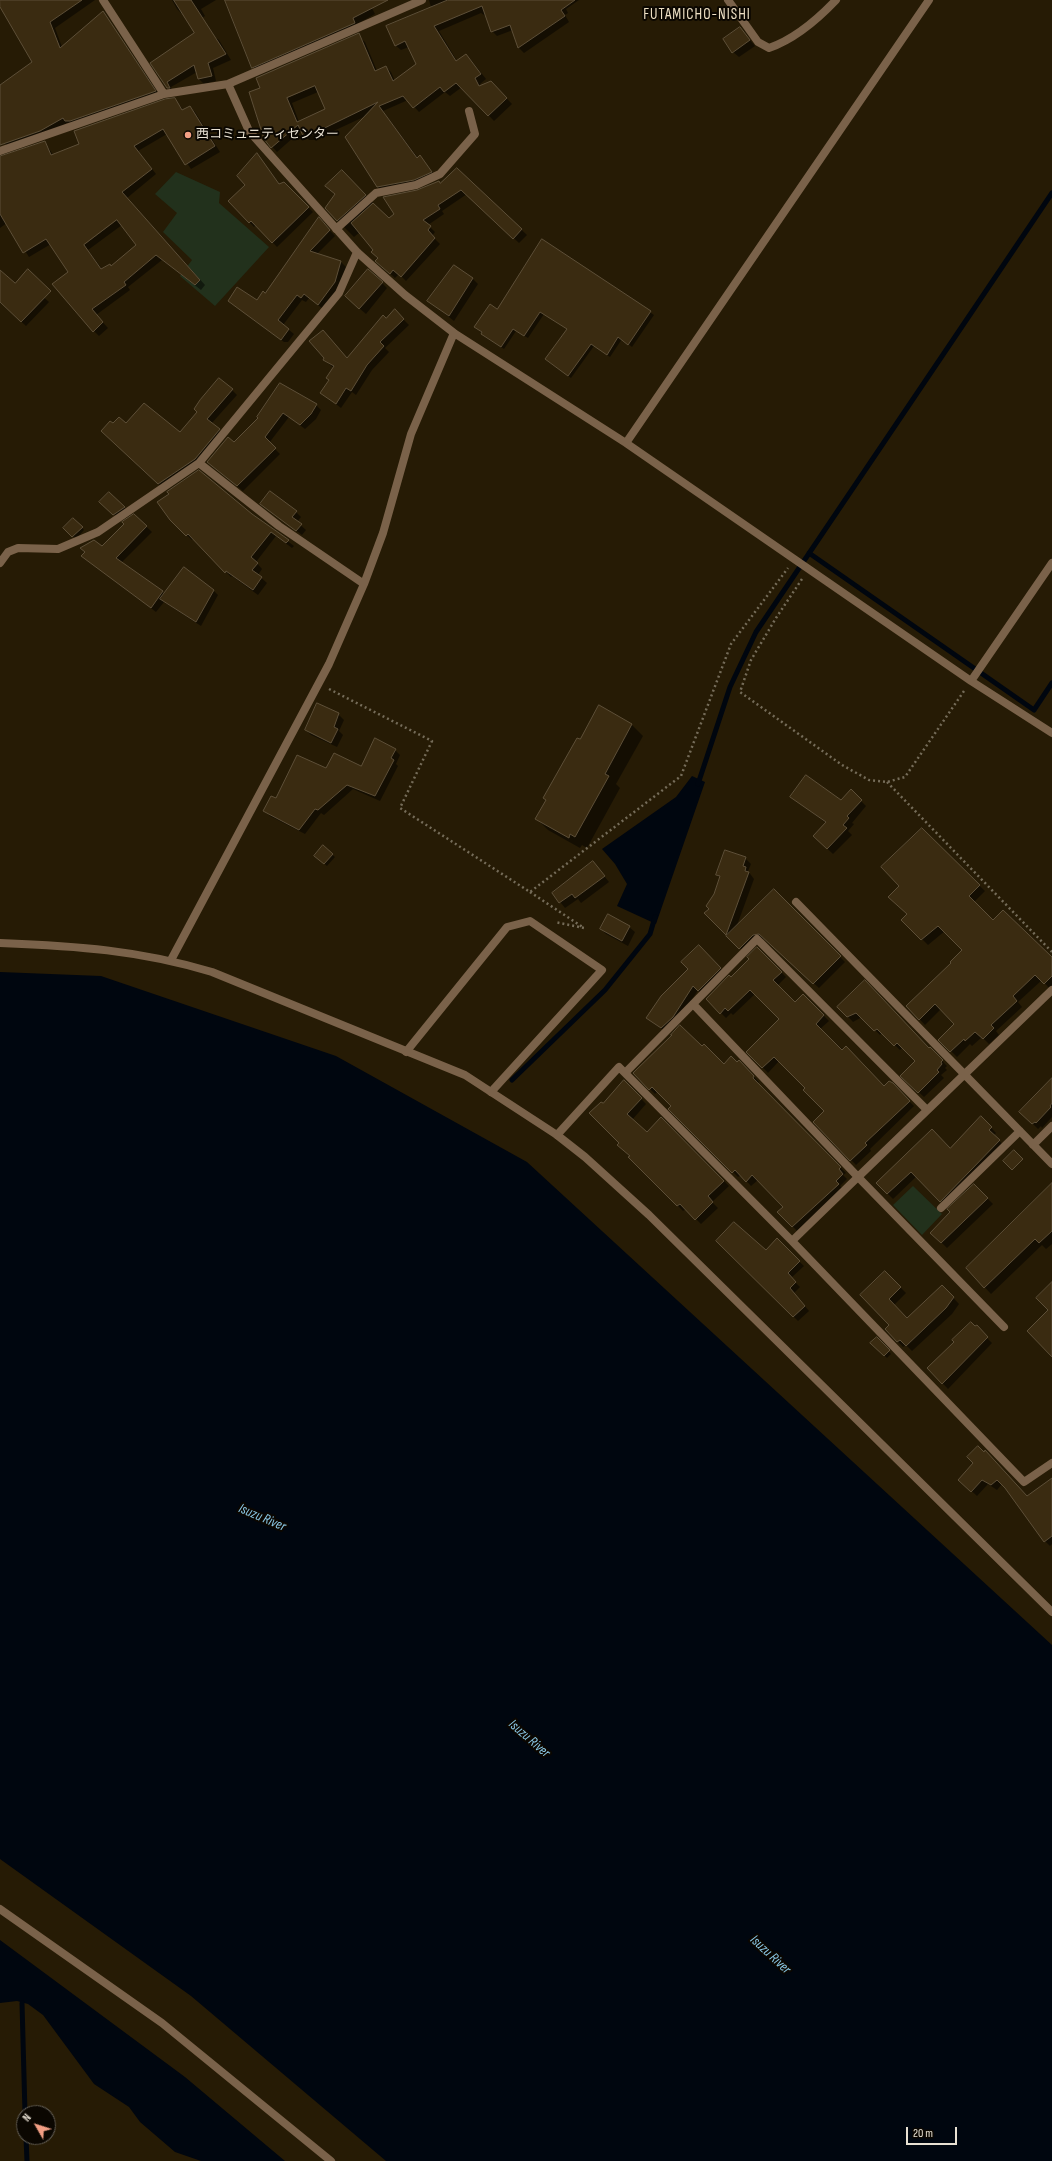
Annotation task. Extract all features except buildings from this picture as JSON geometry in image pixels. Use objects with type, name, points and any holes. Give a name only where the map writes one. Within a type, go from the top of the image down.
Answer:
[{"type":"street","points":[[103,0],[164,94]]},
{"type":"street","points":[[0,151],[164,94],[228,84],[422,0]]},
{"type":"street","points":[[728,0],[758,42],[769,48],[791,38],[816,19],[836,0]]},
{"type":"street","points":[[626,443],[929,0]]},
{"type":"street","points":[[228,84],[249,132],[357,252],[405,295],[454,332],[626,443],[971,681],[1051,731]]},
{"type":"street","points":[[336,229],[376,193],[416,185],[440,174],[475,134],[469,111]]},
{"type":"street","points":[[0,563],[8,552],[18,548],[58,549],[98,532],[200,463],[339,293],[357,252]]},
{"type":"street","points":[[171,960],[318,684],[364,584],[383,533],[411,434],[454,332]]},
{"type":"street","points":[[200,463],[279,526],[364,584]]},
{"type":"street","points":[[971,681],[1052,563]]},
{"type":"street","points":[[796,902],[1052,1164]]},
{"type":"street","points":[[406,1052],[507,927],[530,921],[602,970],[491,1092]]},
{"type":"street","points":[[625,1073],[757,939],[927,1110]]},
{"type":"street","points":[[0,943],[61,945],[122,951],[171,960],[212,972],[465,1075],[557,1135],[585,1157],[649,1215],[1052,1612]]},
{"type":"street","points":[[792,1241],[1052,990]]},
{"type":"street","points":[[693,1004],[1004,1327]]},
{"type":"street","points":[[557,1135],[619,1067],[792,1241],[1024,1482],[1052,1462]]},
{"type":"street","points":[[1033,1145],[1052,1126]]},
{"type":"street","points":[[941,1208],[1020,1131]]},
{"type":"street","points":[[0,1909],[162,2023],[331,2161]]},
{"type":"path","points":[[530,892],[681,776],[731,644],[795,560]]},
{"type":"path","points":[[808,569],[751,660],[740,692],[842,764],[869,780],[888,782],[905,777],[971,681]]},
{"type":"path","points":[[318,684],[432,742],[400,808],[584,928],[549,920],[530,921]]},
{"type":"path","points":[[888,782],[1052,952]]},
{"type":"green space","points":[[176,172],[220,192],[219,203],[269,247],[215,306],[180,276],[192,260],[163,232],[177,213],[155,194]]},
{"type":"green space","points":[[913,1186],[942,1214],[922,1235],[893,1205]]},
{"type":"water","points":[[692,776],[705,782],[656,924],[617,906],[627,884],[615,864],[602,849],[676,797]]},
{"type":"water","name":"Isuzu River","points":[[0,972],[101,976],[336,1056],[527,1162],[1052,1645],[1052,2161],[386,2161],[191,1996],[0,1859]]},
{"type":"water","points":[[0,1940],[185,2077],[285,2161],[201,2161],[175,2152],[140,2122],[129,2107],[94,2084],[43,2015],[28,2004],[17,2001],[0,2003]]},
{"type":"waterway","points":[[698,784],[730,687],[756,632],[1052,193]]},
{"type":"waterway","points":[[809,553],[1034,710],[1052,683]]},
{"type":"waterway","points":[[512,1080],[605,990],[650,934],[655,917]]},
{"type":"waterway","points":[[22,2003],[25,2105]]},
{"type":"waterway","points":[[26,2145],[27,2161]]},
{"type":"place","name":"西コミュニティセンター","points":[[188,135]]},
{"type":"district","name":"FUTAMICHO-NISHI","points":[[697,15]]}]
